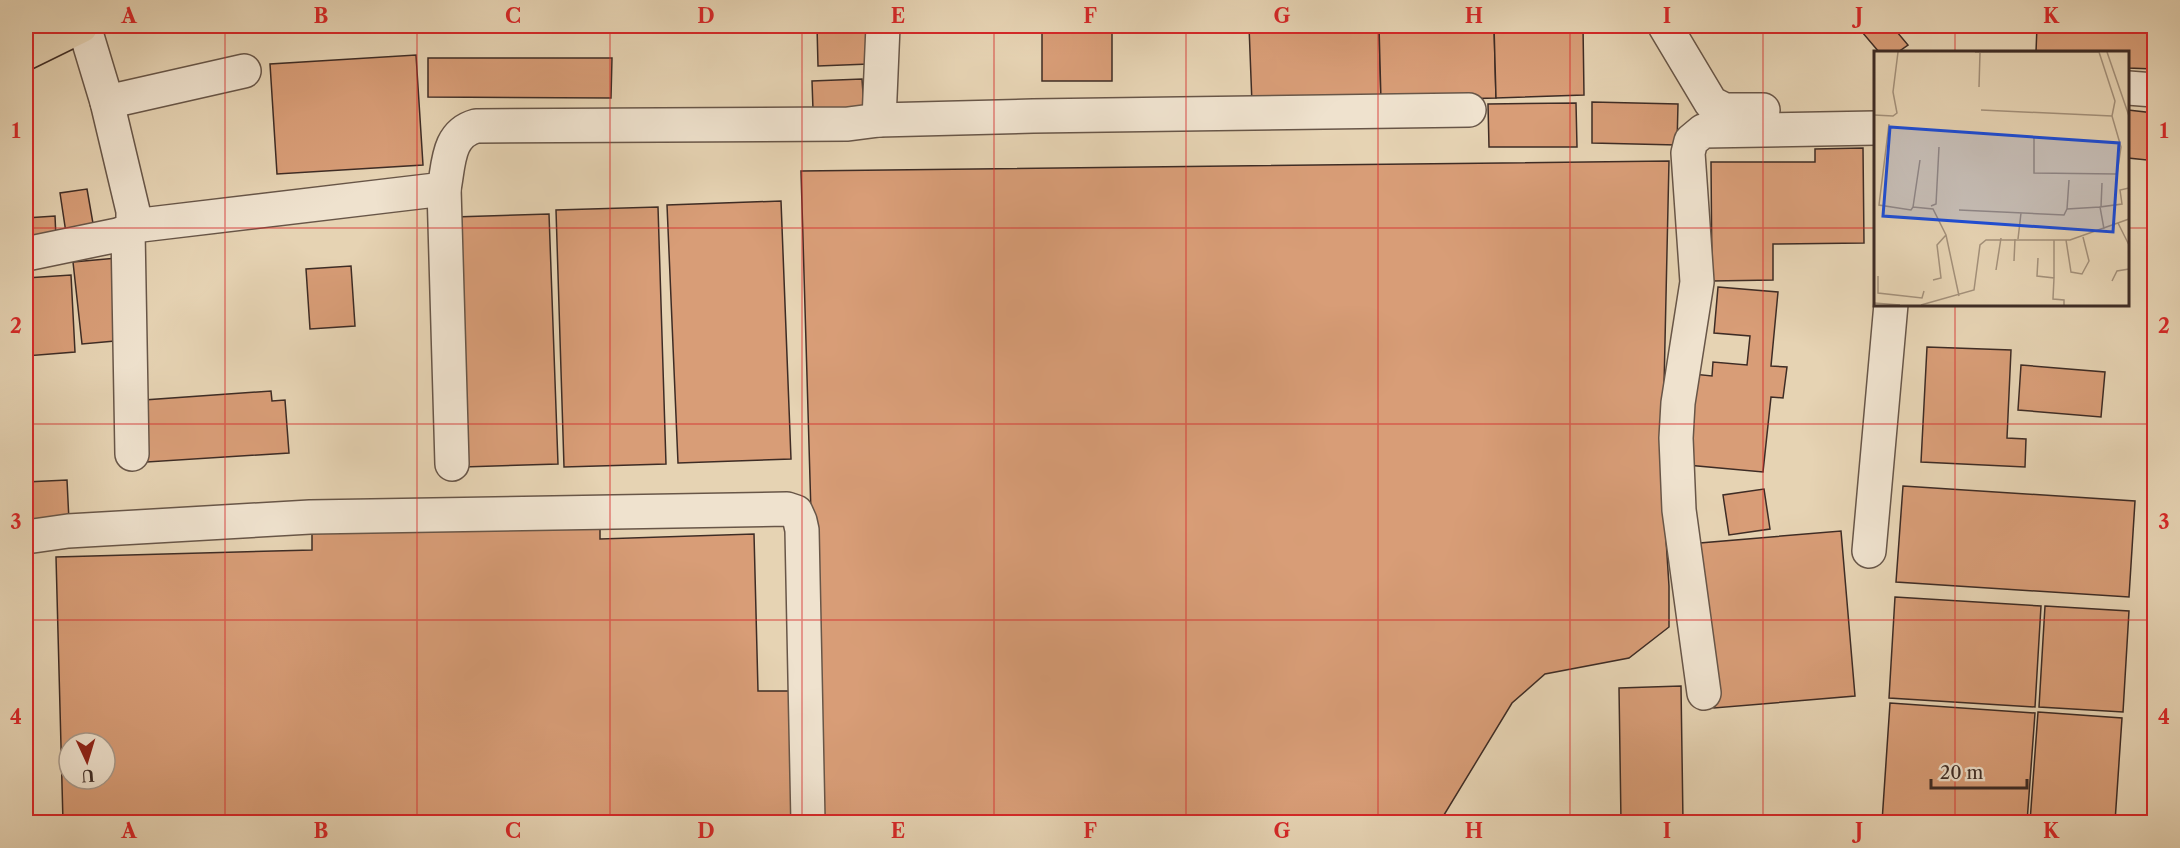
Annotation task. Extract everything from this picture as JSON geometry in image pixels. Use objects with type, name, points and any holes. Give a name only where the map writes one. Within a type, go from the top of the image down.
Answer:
[{"type":"main road","points":[[26,53],[82,26]]},
{"type":"street","points":[[82,26],[107,102],[133,211],[130,228],[132,454]]},
{"type":"street","points":[[879,120],[883,26]]},
{"type":"street","points":[[1665,26],[1711,103],[1725,110],[1874,110]]},
{"type":"street","points":[[107,102],[244,71]]},
{"type":"street","points":[[2129,88],[2154,90]]},
{"type":"street","points":[[452,464],[444,189],[456,138],[467,128],[476,126],[848,124],[879,120],[1469,110]]},
{"type":"street","points":[[1704,693],[1679,510],[1676,438],[1678,403],[1697,282],[1688,153],[1691,141],[1703,131],[1874,128]]},
{"type":"street","points":[[26,254],[118,235],[130,228],[444,189]]},
{"type":"street","points":[[1869,550],[1891,306]]},
{"type":"street","points":[[26,537],[68,531],[310,516],[787,509],[796,513],[802,530],[808,822]]},
{"type":"building","points":[[817,26],[868,26],[869,64],[818,66]]},
{"type":"building","points":[[1042,26],[1112,26],[1112,81],[1042,81]]},
{"type":"building","points":[[1249,26],[1379,26],[1381,101],[1252,104]]},
{"type":"building","points":[[1379,26],[1494,26],[1496,98],[1381,101]]},
{"type":"building","points":[[1494,26],[1583,26],[1584,95],[1496,98]]},
{"type":"building","points":[[1871,26],[1892,26],[1908,45],[1899,51],[1878,51],[1862,32]]},
{"type":"building","points":[[2037,26],[2154,26],[2154,69],[2129,68],[2129,51],[2036,51]]},
{"type":"building","points":[[416,55],[423,165],[277,174],[270,64]]},
{"type":"building","points":[[428,58],[612,58],[611,98],[428,97]]},
{"type":"building","points":[[862,79],[864,107],[813,110],[812,81]]},
{"type":"building","points":[[1592,102],[1678,104],[1677,145],[1592,143]]},
{"type":"building","points":[[1576,103],[1577,147],[1489,147],[1488,104]]},
{"type":"building","points":[[2129,110],[2154,113],[2154,154],[2148,153],[2147,160],[2129,158]]},
{"type":"building","points":[[1863,148],[1864,243],[1773,244],[1773,280],[1712,281],[1711,162],[1815,162],[1815,149]]},
{"type":"building","points":[[1669,161],[1662,477],[1669,586],[1669,627],[1629,658],[1545,674],[1512,703],[1444,815],[820,822],[801,171]]},
{"type":"building","points":[[87,189],[94,229],[66,233],[60,193]]},
{"type":"building","points":[[781,201],[791,459],[678,463],[667,205]]},
{"type":"building","points":[[658,207],[666,464],[564,467],[556,210]]},
{"type":"building","points":[[549,214],[558,464],[463,467],[454,217]]},
{"type":"building","points":[[55,216],[56,238],[26,240],[26,218]]},
{"type":"building","points":[[117,258],[126,340],[82,344],[73,262]]},
{"type":"building","points":[[351,266],[355,326],[310,329],[306,269]]},
{"type":"building","points":[[71,275],[75,352],[26,356],[26,278]]},
{"type":"building","points":[[1718,287],[1778,292],[1771,366],[1787,367],[1783,398],[1771,397],[1763,472],[1687,465],[1693,374],[1712,376],[1713,362],[1747,365],[1750,336],[1714,333]]},
{"type":"building","points":[[1927,347],[2011,350],[2007,438],[2026,439],[2025,467],[1921,462]]},
{"type":"building","points":[[2021,365],[2105,372],[2101,417],[2018,410]]},
{"type":"building","points":[[271,391],[272,401],[285,400],[289,453],[147,462],[144,400]]},
{"type":"building","points":[[67,480],[69,521],[26,523],[26,482]]},
{"type":"building","points":[[1903,486],[2135,501],[2129,597],[1896,582]]},
{"type":"building","points":[[1764,489],[1770,529],[1729,535],[1723,495]]},
{"type":"building","points":[[600,521],[600,539],[754,534],[758,691],[792,691],[796,822],[63,822],[62,791],[117,791],[117,731],[61,731],[56,557],[312,550],[312,529]]},
{"type":"building","points":[[1841,531],[1855,696],[1714,708],[1700,543]]},
{"type":"building","points":[[1895,597],[2041,606],[2035,707],[1889,698]]},
{"type":"building","points":[[2045,606],[2129,611],[2123,712],[2039,707]]},
{"type":"building","points":[[1681,686],[1683,822],[1621,822],[1619,688]]},
{"type":"building","points":[[1890,703],[2035,713],[2027,822],[1882,822]]},
{"type":"building","points":[[2038,712],[2122,718],[2115,822],[2030,822]]}]
